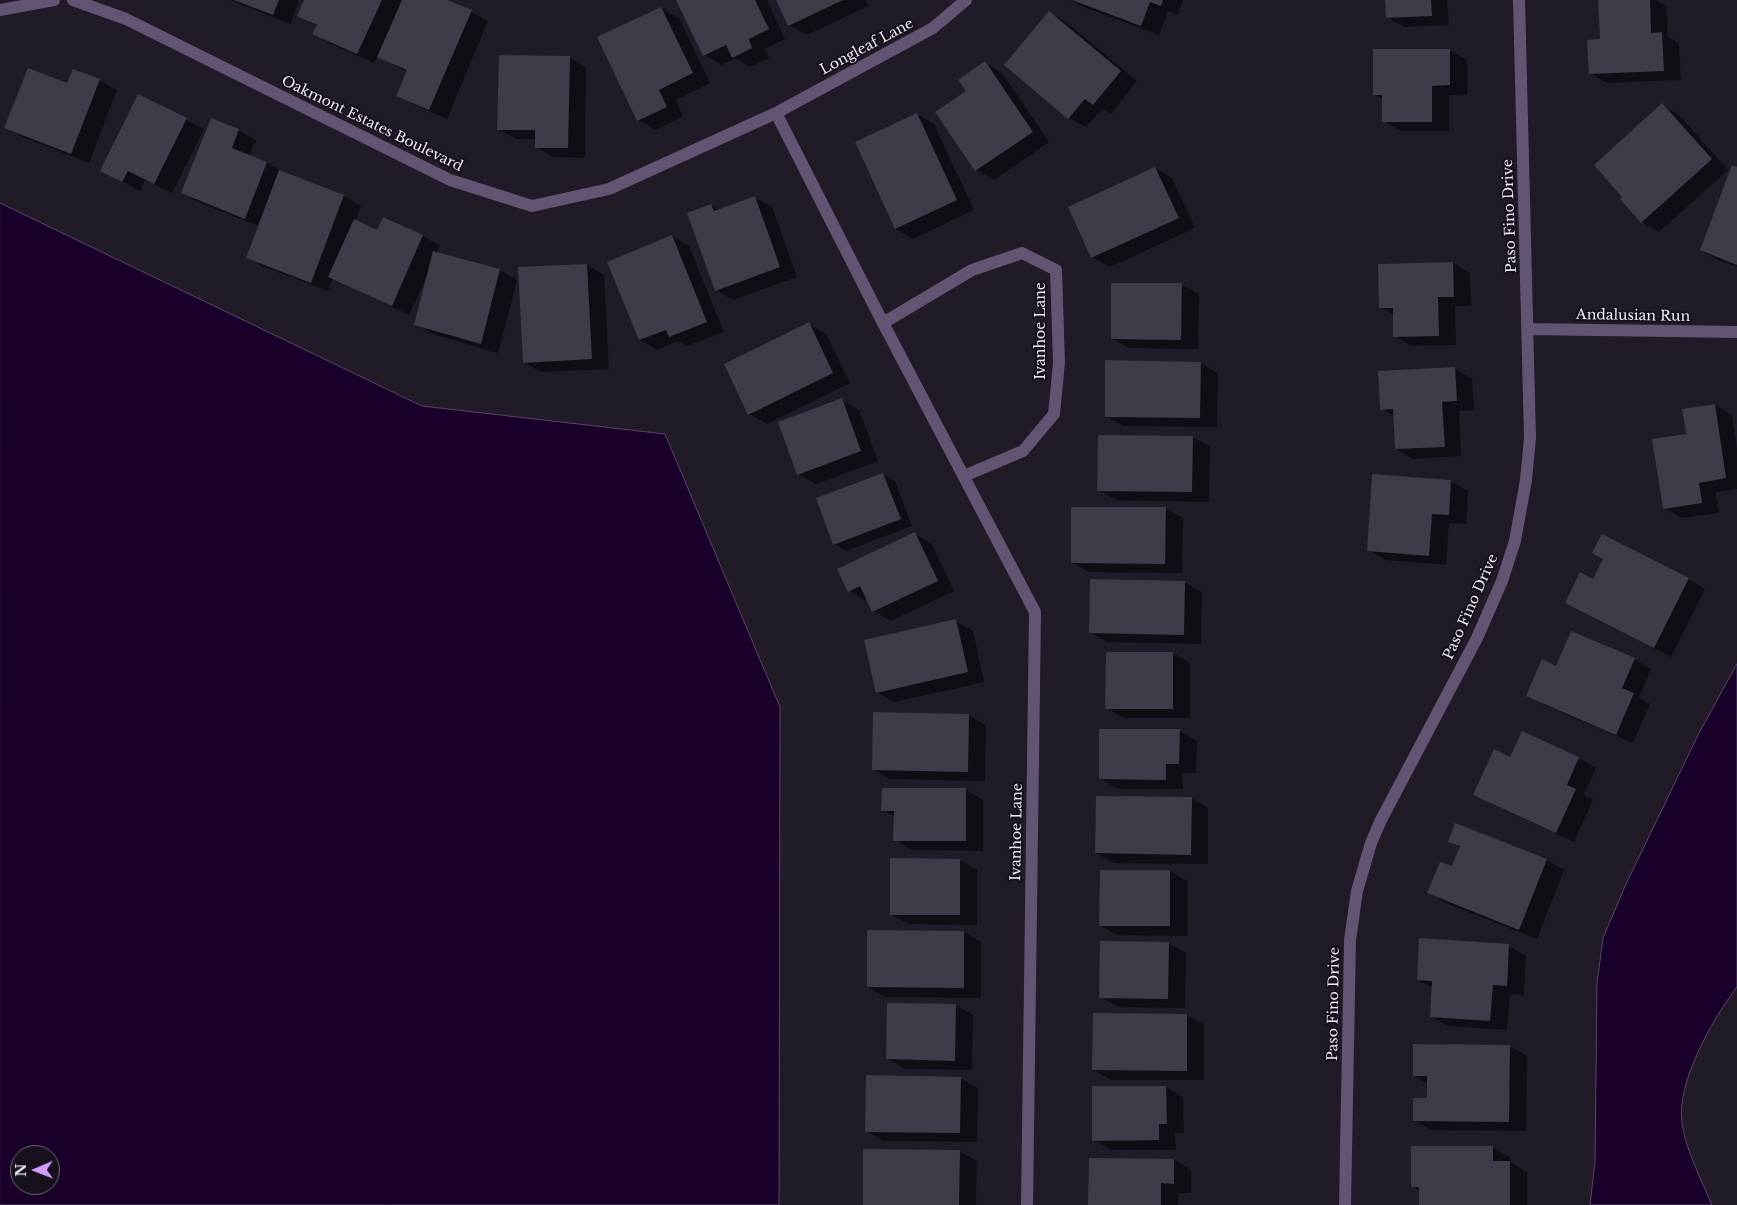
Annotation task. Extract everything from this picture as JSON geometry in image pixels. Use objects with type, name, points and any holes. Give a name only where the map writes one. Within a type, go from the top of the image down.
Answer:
[{"type":"street","points":[[0,10],[54,0]]},
{"type":"street","name":"Oakmont Estates Boulevard","points":[[73,0],[126,19],[450,180],[532,206],[609,189],[776,113]]},
{"type":"street","name":"Longleaf Lane","points":[[776,113],[933,28],[966,0]]},
{"type":"street","name":"Paso Fino Drive","points":[[1345,1205],[1350,940],[1357,891],[1371,843],[1381,820],[1477,638],[1502,582],[1515,541],[1526,480],[1530,438],[1519,0]]},
{"type":"street","name":"Ivanhoe Lane","points":[[776,113],[883,323],[1035,612],[1027,1205]]},
{"type":"street","name":"Ivanhoe Lane","points":[[883,323],[972,270],[1022,252],[1056,270],[1059,363],[1054,414],[1023,451],[964,476]]},
{"type":"street","name":"Andalusian Run","points":[[1528,329],[1737,332]]},
{"type":"shaded area","points":[[0,203],[422,406],[665,434],[780,707],[779,1205],[0,1205]]},
{"type":"shaded area","points":[[1737,664],[1737,987],[1717,1016],[1698,1052],[1690,1071],[1682,1107],[1682,1123],[1687,1144],[1712,1205],[1590,1205],[1595,1162],[1597,983],[1603,938],[1626,884],[1698,735]]},
{"type":"building","points":[[234,0],[279,0],[273,15]]},
{"type":"building","points":[[304,0],[382,0],[357,54],[312,34],[317,25],[297,16]]},
{"type":"building","points":[[402,0],[447,0],[472,10],[429,110],[396,96],[407,70],[377,57]]},
{"type":"building","points":[[676,0],[755,0],[769,29],[749,39],[752,48],[732,58],[726,45],[703,56]]},
{"type":"building","points":[[776,0],[843,0],[788,26]]},
{"type":"building","points":[[1072,0],[1163,0],[1161,6],[1150,2],[1141,26]]},
{"type":"building","points":[[1385,0],[1431,0],[1432,16],[1386,18]]},
{"type":"building","points":[[1598,0],[1650,0],[1651,33],[1662,32],[1664,71],[1589,74],[1587,40],[1600,39]]},
{"type":"building","points":[[661,7],[693,73],[659,90],[667,107],[637,121],[597,37]]},
{"type":"building","points":[[1049,11],[1121,71],[1093,105],[1085,99],[1068,119],[1004,65]]},
{"type":"building","points":[[1373,49],[1450,49],[1450,85],[1432,86],[1432,122],[1382,122],[1382,95],[1373,95]]},
{"type":"building","points":[[499,55],[570,56],[568,148],[535,148],[535,130],[497,130]]},
{"type":"building","points":[[985,61],[1033,132],[975,171],[935,112],[966,91],[958,80]]},
{"type":"building","points":[[28,68],[67,83],[73,69],[100,79],[71,154],[4,128]]},
{"type":"building","points":[[138,94],[187,118],[154,184],[128,171],[122,182],[100,171]]},
{"type":"building","points":[[1662,103],[1712,159],[1641,223],[1620,199],[1622,197],[1594,165]]},
{"type":"building","points":[[917,113],[957,200],[895,229],[855,142]]},
{"type":"building","points":[[211,118],[239,129],[232,148],[267,162],[245,219],[181,193]]},
{"type":"building","points":[[1732,165],[1737,167],[1737,265],[1700,250]]},
{"type":"building","points":[[1155,167],[1179,218],[1091,258],[1068,207]]},
{"type":"building","points":[[279,170],[344,195],[311,283],[246,258]]},
{"type":"building","points":[[755,196],[780,267],[715,291],[687,213],[711,204],[714,211]]},
{"type":"building","points":[[383,217],[423,235],[392,306],[328,277],[354,219],[377,230]]},
{"type":"building","points":[[672,235],[707,322],[669,337],[666,330],[639,340],[607,262]]},
{"type":"building","points":[[433,251],[500,269],[481,344],[414,325]]},
{"type":"building","points":[[1453,262],[1454,297],[1438,297],[1439,336],[1393,337],[1393,308],[1379,308],[1378,264]]},
{"type":"building","points":[[587,264],[592,359],[523,363],[518,267]]},
{"type":"building","points":[[1111,283],[1182,283],[1181,340],[1111,339]]},
{"type":"building","points":[[809,322],[833,373],[748,415],[724,364]]},
{"type":"building","points":[[1105,360],[1201,362],[1200,418],[1105,417]]},
{"type":"building","points":[[1455,367],[1457,401],[1442,402],[1445,447],[1395,449],[1393,409],[1380,410],[1378,371]]},
{"type":"building","points":[[842,398],[861,451],[797,475],[778,422]]},
{"type":"building","points":[[1715,404],[1726,478],[1699,483],[1702,503],[1663,509],[1652,439],[1686,434],[1682,409]]},
{"type":"building","points":[[1098,435],[1193,436],[1192,492],[1097,491]]},
{"type":"building","points":[[883,473],[901,519],[833,545],[816,498]]},
{"type":"building","points":[[1372,474],[1451,480],[1449,515],[1432,514],[1429,556],[1367,551]]},
{"type":"building","points":[[1071,507],[1166,507],[1165,564],[1071,563]]},
{"type":"building","points":[[915,532],[938,581],[872,612],[860,586],[848,592],[837,569]]},
{"type":"building","points":[[1602,534],[1689,578],[1654,648],[1565,603],[1580,572],[1593,579],[1603,559],[1592,553]]},
{"type":"building","points":[[1090,579],[1185,581],[1184,635],[1089,633]]},
{"type":"building","points":[[956,619],[968,672],[876,693],[864,640]]},
{"type":"building","points":[[1571,631],[1635,658],[1622,688],[1634,693],[1616,735],[1526,696],[1542,659],[1556,666]]},
{"type":"building","points":[[1106,652],[1173,652],[1173,709],[1105,709]]},
{"type":"building","points":[[873,712],[969,714],[968,772],[872,770]]},
{"type":"building","points":[[1099,729],[1180,729],[1179,764],[1166,764],[1166,780],[1099,779]]},
{"type":"building","points":[[1522,731],[1579,757],[1567,785],[1576,789],[1556,833],[1473,795],[1494,749],[1510,757]]},
{"type":"building","points":[[882,788],[966,788],[966,841],[893,841],[894,811],[881,811]]},
{"type":"building","points":[[1096,796],[1192,797],[1191,855],[1095,853]]},
{"type":"building","points":[[1455,823],[1547,859],[1519,930],[1427,893],[1440,862],[1452,866],[1460,846],[1448,842]]},
{"type":"building","points":[[890,858],[960,859],[960,915],[890,915]]},
{"type":"building","points":[[1100,870],[1170,870],[1170,926],[1099,926]]},
{"type":"building","points":[[867,930],[964,931],[964,988],[867,987]]},
{"type":"building","points":[[1419,938],[1509,944],[1507,986],[1493,985],[1490,1021],[1430,1017],[1432,981],[1417,980]]},
{"type":"building","points":[[1100,941],[1169,942],[1168,999],[1099,998]]},
{"type":"building","points":[[887,1003],[956,1004],[955,1061],[886,1059]]},
{"type":"building","points":[[1093,1013],[1187,1014],[1187,1071],[1092,1070]]},
{"type":"building","points":[[1413,1044],[1510,1045],[1509,1122],[1413,1121],[1413,1098],[1427,1098],[1427,1076],[1413,1076]]},
{"type":"building","points":[[866,1075],[961,1077],[960,1133],[865,1132]]},
{"type":"building","points":[[1092,1086],[1166,1086],[1167,1124],[1159,1124],[1159,1140],[1092,1141]]},
{"type":"building","points":[[1411,1146],[1493,1146],[1493,1161],[1510,1161],[1510,1205],[1419,1205],[1419,1187],[1411,1187]]},
{"type":"building","points":[[863,1149],[960,1150],[959,1205],[863,1205]]},
{"type":"building","points":[[1089,1158],[1174,1159],[1174,1184],[1161,1183],[1161,1205],[1088,1205]]}]
